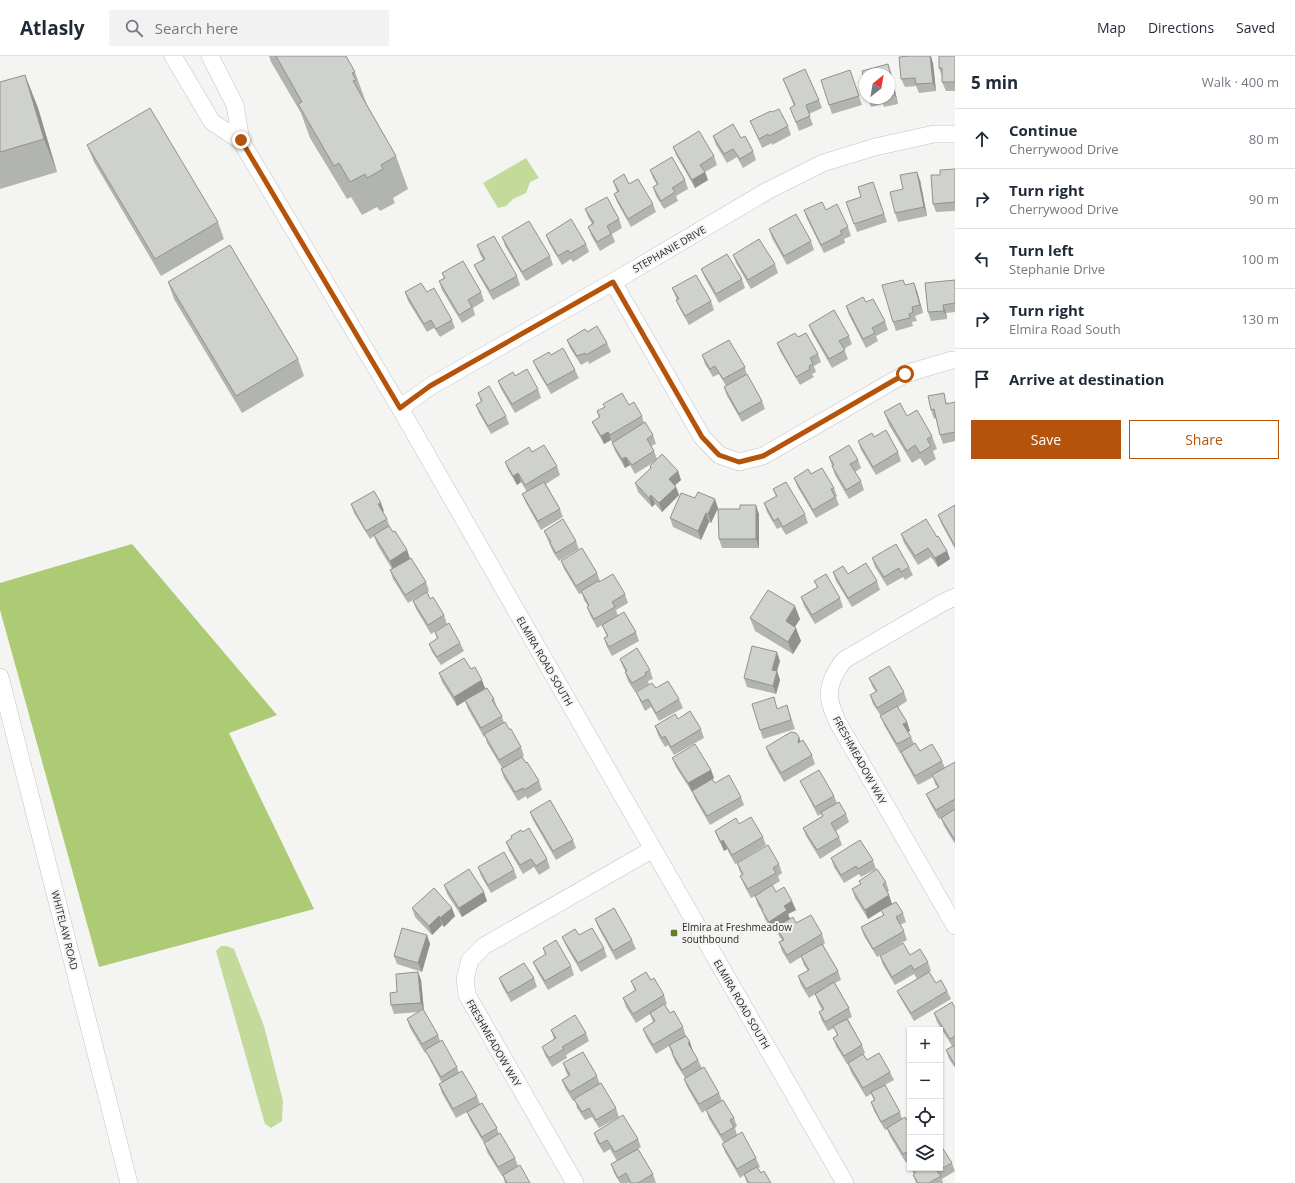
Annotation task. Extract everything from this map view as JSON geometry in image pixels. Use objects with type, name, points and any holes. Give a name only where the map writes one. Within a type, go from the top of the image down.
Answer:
[{"type":"street","name":"ELMIRA ROAD SOUTH","points":[[173,56],[212,122],[241,140]]},
{"type":"street","name":"ELMIRA ROAD SOUTH","points":[[210,56],[235,105],[241,140],[400,408],[846,1183]]},
{"type":"street","name":"STEPHANIE DRIVE","points":[[400,408],[430,386],[613,282],[767,191],[823,163],[882,145],[934,134],[955,134]]},
{"type":"street","points":[[613,282],[702,437],[719,455],[739,462],[763,456],[905,374],[955,360]]},
{"type":"street","name":"FRESHMEADOW WAY","points":[[955,597],[844,660],[836,670],[830,684],[830,700],[837,721],[850,745],[955,926]]},
{"type":"street","name":"WHITELAW ROAD","points":[[0,677],[129,1183]]},
{"type":"street","name":"FRESHMEADOW WAY","points":[[575,1183],[467,995],[465,979],[470,960],[484,946],[653,849]]},
{"type":"green space","points":[[526,158],[539,178],[530,182],[526,193],[513,199],[506,206],[498,208],[483,183]]},
{"type":"green space","points":[[132,544],[277,715],[229,733],[314,909],[99,967],[0,610],[0,583]]},
{"type":"green space","points":[[221,946],[227,946],[234,949],[264,1026],[283,1101],[282,1121],[271,1128],[265,1124],[216,951]]},
{"type":"building","points":[[276,56],[346,56],[355,72],[352,73],[356,80],[353,81],[396,156],[381,165],[383,169],[367,178],[365,174],[350,182],[339,163],[334,166],[298,104],[302,102]]},
{"type":"building","points":[[930,56],[933,83],[916,84],[915,78],[901,79],[899,57]]},
{"type":"building","points":[[939,56],[955,56],[955,82],[942,82],[942,68],[939,68]]},
{"type":"building","points":[[888,64],[889,68],[873,68]]},
{"type":"building","points":[[805,69],[819,100],[806,105],[810,116],[796,122],[790,108],[795,105],[783,79]]},
{"type":"building","points":[[850,70],[859,96],[829,105],[821,80]]},
{"type":"building","points":[[25,75],[44,139],[0,152],[0,82]]},
{"type":"building","points":[[150,108],[218,222],[155,259],[87,145]]},
{"type":"building","points":[[779,109],[788,126],[769,136],[768,134],[759,139],[750,121],[771,111],[772,112]]},
{"type":"building","points":[[733,124],[741,138],[745,136],[753,151],[740,159],[733,149],[724,154],[713,136]]},
{"type":"building","points":[[699,131],[714,156],[700,165],[705,172],[692,180],[673,147]]},
{"type":"building","points":[[672,157],[685,180],[672,188],[675,192],[661,201],[653,187],[658,184],[650,170]]},
{"type":"building","points":[[955,169],[955,202],[933,204],[931,175],[940,175],[940,170]]},
{"type":"building","points":[[917,172],[924,207],[895,213],[890,192],[903,189],[900,175]]},
{"type":"building","points":[[624,174],[629,184],[638,179],[653,204],[628,219],[614,194],[619,191],[613,181]]},
{"type":"building","points":[[873,182],[884,214],[854,224],[846,202],[861,197],[858,187]]},
{"type":"building","points":[[607,197],[619,219],[607,226],[611,234],[597,242],[588,227],[594,223],[585,209]]},
{"type":"building","points":[[822,202],[826,210],[837,204],[848,227],[840,231],[842,234],[821,245],[804,210]]},
{"type":"building","points":[[796,214],[811,241],[784,256],[769,229]]},
{"type":"building","points":[[571,219],[586,244],[570,253],[568,250],[558,256],[546,235]]},
{"type":"building","points":[[529,221],[550,256],[522,272],[502,237]]},
{"type":"building","points":[[494,236],[517,276],[490,291],[474,265],[485,259],[477,245]]},
{"type":"building","points":[[759,239],[775,264],[748,280],[733,255]]},
{"type":"building","points":[[230,245],[298,359],[236,396],[168,282]]},
{"type":"building","points":[[727,254],[742,279],[716,294],[701,269]]},
{"type":"building","points":[[463,261],[481,292],[468,300],[472,307],[459,315],[439,281],[445,278],[442,273]]},
{"type":"building","points":[[696,275],[711,301],[685,316],[676,300],[679,299],[672,288]]},
{"type":"building","points":[[903,280],[905,285],[914,283],[920,305],[912,307],[913,312],[909,314],[910,318],[893,322],[882,285]]},
{"type":"building","points":[[955,280],[955,303],[943,305],[944,311],[928,312],[925,283]]},
{"type":"building","points":[[421,283],[427,292],[434,288],[452,320],[436,329],[431,320],[424,324],[405,292]]},
{"type":"building","points":[[863,297],[866,302],[873,299],[885,321],[872,328],[875,333],[863,339],[846,306]]},
{"type":"building","points":[[834,310],[849,336],[839,341],[845,350],[829,359],[809,325]]},
{"type":"building","points":[[597,326],[607,343],[586,355],[585,353],[577,356],[567,340],[585,329],[587,332]]},
{"type":"building","points":[[795,333],[798,337],[806,333],[818,354],[810,358],[813,364],[809,366],[810,369],[796,377],[777,343]]},
{"type":"building","points":[[729,340],[745,367],[723,379],[715,366],[710,369],[702,355]]},
{"type":"building","points":[[563,348],[575,370],[547,385],[533,361],[549,352],[551,355]]},
{"type":"building","points":[[527,369],[538,389],[512,404],[498,381],[513,372],[515,376]]},
{"type":"building","points":[[747,374],[762,401],[739,414],[724,387]]},
{"type":"building","points":[[489,386],[506,416],[488,426],[476,405],[482,401],[478,393]]},
{"type":"building","points":[[622,393],[629,405],[634,402],[642,416],[610,435],[608,432],[601,436],[592,422],[600,417],[597,411],[605,407],[603,404]]},
{"type":"building","points":[[944,393],[946,404],[955,402],[955,432],[940,435],[934,409],[931,410],[928,396]]},
{"type":"building","points":[[900,403],[907,416],[917,410],[932,436],[927,439],[931,446],[920,453],[915,445],[907,451],[884,412]]},
{"type":"building","points":[[645,422],[653,435],[647,439],[654,451],[632,465],[626,457],[622,459],[612,443]]},
{"type":"building","points":[[886,430],[898,452],[873,467],[858,441],[872,433],[874,437]]},
{"type":"building","points":[[544,445],[557,466],[525,485],[518,473],[513,476],[505,462],[529,447],[532,452]]},
{"type":"building","points":[[849,445],[858,460],[850,464],[861,481],[846,490],[832,466],[834,465],[829,457]]},
{"type":"building","points":[[662,454],[678,471],[669,479],[676,487],[659,503],[651,495],[649,498],[635,483],[651,468],[650,466]]},
{"type":"building","points":[[822,468],[834,488],[831,489],[835,497],[813,510],[794,478],[808,469],[811,474]]},
{"type":"building","points":[[544,482],[560,509],[538,521],[522,494]]},
{"type":"building","points":[[786,482],[805,514],[783,527],[778,518],[774,521],[764,503],[777,496],[773,489]]},
{"type":"building","points":[[374,491],[381,503],[378,504],[387,519],[366,531],[351,504]]},
{"type":"building","points":[[698,492],[715,499],[708,514],[706,513],[698,531],[670,518],[681,493],[695,498]]},
{"type":"building","points":[[740,505],[756,505],[756,539],[719,539],[718,509],[740,509]]},
{"type":"building","points":[[955,505],[955,546],[938,515]]},
{"type":"building","points":[[563,519],[576,541],[556,553],[544,531]]},
{"type":"building","points":[[926,519],[947,551],[935,558],[928,548],[915,556],[901,534]]},
{"type":"building","points":[[389,526],[393,532],[395,531],[407,550],[390,561],[374,535]]},
{"type":"building","points":[[896,544],[909,567],[901,572],[899,568],[884,577],[872,558]]},
{"type":"building","points":[[582,548],[597,573],[576,586],[561,561]]},
{"type":"building","points":[[411,558],[426,582],[405,595],[390,570]]},
{"type":"building","points":[[866,563],[877,581],[848,598],[833,572],[843,566],[848,574]]},
{"type":"building","points":[[613,574],[625,594],[612,602],[615,607],[594,619],[587,607],[589,605],[581,591]]},
{"type":"building","points":[[826,574],[840,598],[812,615],[801,597],[818,587],[814,581]]},
{"type":"building","points":[[768,590],[795,606],[786,621],[796,628],[788,642],[750,618]]},
{"type":"building","points":[[427,592],[430,599],[433,597],[444,615],[428,625],[413,601]]},
{"type":"building","points":[[624,612],[636,632],[609,647],[604,638],[608,636],[602,625]]},
{"type":"building","points":[[449,623],[460,643],[437,657],[429,644],[438,638],[435,632]]},
{"type":"building","points":[[752,646],[777,652],[772,670],[777,671],[773,686],[744,678]]},
{"type":"building","points":[[637,648],[650,670],[645,673],[646,675],[632,683],[625,672],[627,671],[620,659]]},
{"type":"building","points":[[464,658],[471,669],[475,667],[482,680],[454,697],[439,673]]},
{"type":"building","points":[[889,666],[904,692],[877,708],[870,695],[877,691],[869,678]]},
{"type":"building","points":[[668,681],[679,699],[656,713],[648,699],[642,702],[636,692],[652,683],[656,688]]},
{"type":"building","points":[[487,688],[494,699],[492,700],[502,716],[481,728],[465,700]]},
{"type":"building","points":[[774,697],[777,709],[787,705],[791,720],[760,730],[752,704]]},
{"type":"building","points":[[897,706],[907,722],[903,724],[911,737],[897,744],[880,716]]},
{"type":"building","points":[[690,711],[701,729],[671,747],[665,736],[662,738],[655,726],[675,714],[678,719]]},
{"type":"building","points":[[505,722],[509,729],[511,729],[521,747],[499,760],[484,734]]},
{"type":"building","points":[[791,732],[796,733],[799,737],[798,743],[803,740],[812,755],[781,773],[766,747]]},
{"type":"building","points":[[915,743],[920,751],[932,744],[942,761],[915,776],[901,752]]},
{"type":"building","points":[[695,744],[711,770],[688,783],[672,758]]},
{"type":"building","points":[[522,757],[539,781],[524,790],[523,788],[515,792],[501,769]]},
{"type":"building","points":[[955,762],[955,799],[936,810],[926,794],[939,787],[932,775]]},
{"type":"building","points":[[819,770],[834,796],[815,807],[800,781]]},
{"type":"building","points":[[729,775],[741,797],[707,816],[692,791],[712,779],[715,783]]},
{"type":"building","points":[[550,800],[573,840],[553,851],[530,812]]},
{"type":"building","points":[[839,802],[846,814],[831,823],[839,837],[817,850],[803,828],[823,816],[821,812]]},
{"type":"building","points":[[955,809],[955,840],[941,818]]},
{"type":"building","points":[[751,817],[763,837],[732,855],[723,840],[721,842],[715,831],[736,818],[739,824]]},
{"type":"building","points":[[529,828],[547,859],[536,866],[531,859],[520,865],[506,842],[512,838],[511,836],[521,830],[523,832]]},
{"type":"building","points":[[860,840],[873,860],[858,869],[856,866],[841,875],[831,858]]},
{"type":"building","points":[[768,845],[779,864],[773,868],[776,873],[748,889],[740,876],[743,874],[737,863]]},
{"type":"building","points":[[504,852],[514,870],[488,885],[478,867]]},
{"type":"building","points":[[469,869],[484,892],[459,908],[444,885]]},
{"type":"building","points":[[877,869],[886,882],[883,884],[889,895],[865,910],[852,889],[861,884],[859,881]]},
{"type":"building","points":[[772,885],[776,892],[784,887],[792,901],[784,906],[787,910],[769,922],[755,896]]},
{"type":"building","points":[[434,888],[452,908],[440,918],[439,916],[429,926],[412,908]]},
{"type":"building","points":[[896,902],[903,913],[896,917],[904,931],[873,949],[861,927],[884,915],[881,910]]},
{"type":"building","points":[[614,908],[632,940],[613,951],[595,919]]},
{"type":"building","points":[[811,915],[822,934],[787,955],[779,942],[784,940],[776,927],[793,917],[796,923]]},
{"type":"building","points":[[402,928],[427,935],[418,963],[394,956]]},
{"type":"building","points":[[592,928],[604,948],[578,963],[562,937],[575,929],[579,935]]},
{"type":"building","points":[[556,940],[571,966],[545,981],[533,962],[546,954],[543,948]]},
{"type":"building","points":[[903,943],[910,955],[920,949],[928,962],[914,970],[911,965],[892,977],[880,956]]},
{"type":"building","points":[[822,944],[838,971],[806,989],[798,976],[809,970],[801,956]]},
{"type":"building","points":[[524,963],[534,978],[508,993],[499,978]]},
{"type":"building","points":[[418,972],[421,1003],[391,1005],[390,993],[397,992],[396,974]]},
{"type":"building","points":[[646,972],[651,980],[654,978],[664,995],[633,1014],[623,998],[636,990],[631,981]]},
{"type":"building","points":[[929,972],[936,983],[941,980],[947,991],[911,1013],[897,991]]},
{"type":"building","points":[[834,982],[849,1008],[825,1022],[819,1012],[824,1009],[815,994]]},
{"type":"building","points":[[952,1002],[955,1008],[955,1036],[950,1039],[934,1013]]},
{"type":"building","points":[[664,1004],[670,1013],[674,1011],[683,1027],[653,1045],[643,1029],[655,1021],[650,1013]]},
{"type":"building","points":[[423,1009],[438,1035],[422,1044],[407,1019]]},
{"type":"building","points":[[575,1015],[586,1033],[562,1047],[564,1049],[549,1058],[542,1047],[556,1038],[551,1030]]},
{"type":"building","points":[[847,1019],[862,1045],[844,1056],[833,1038],[838,1035],[833,1026]]},
{"type":"building","points":[[686,1036],[690,1042],[688,1043],[698,1060],[682,1070],[669,1045]]},
{"type":"building","points":[[442,1040],[457,1067],[441,1077],[425,1050]]},
{"type":"building","points":[[955,1045],[955,1065],[946,1050]]},
{"type":"building","points":[[583,1052],[597,1076],[570,1092],[562,1080],[570,1075],[563,1063]]},
{"type":"building","points":[[879,1053],[890,1072],[863,1088],[848,1063],[863,1054],[867,1060]]},
{"type":"building","points":[[704,1067],[719,1093],[699,1104],[684,1079]]},
{"type":"building","points":[[462,1071],[477,1096],[453,1109],[439,1084]]},
{"type":"building","points":[[601,1083],[616,1108],[596,1120],[589,1108],[582,1112],[574,1099]]},
{"type":"building","points":[[885,1085],[900,1112],[881,1122],[871,1102],[875,1100],[871,1092]]},
{"type":"building","points":[[723,1100],[734,1118],[730,1120],[734,1127],[721,1135],[706,1110]]},
{"type":"building","points":[[482,1103],[497,1128],[482,1137],[467,1112]]},
{"type":"building","points":[[623,1115],[638,1139],[615,1152],[607,1140],[600,1144],[594,1133]]},
{"type":"building","points":[[905,1117],[907,1121],[907,1152],[903,1154],[887,1128]]},
{"type":"building","points":[[742,1132],[756,1158],[737,1169],[722,1144]]},
{"type":"building","points":[[500,1133],[515,1158],[498,1167],[484,1143]]},
{"type":"building","points":[[638,1149],[653,1174],[638,1183],[631,1183],[626,1173],[618,1178],[611,1164]]},
{"type":"building","points":[[943,1149],[952,1163],[943,1168]]},
{"type":"building","points":[[520,1165],[530,1183],[507,1183],[503,1175]]},
{"type":"building","points":[[757,1167],[761,1173],[764,1171],[771,1183],[749,1183],[744,1174]]},
{"type":"building","points":[[914,1171],[937,1171],[941,1176],[929,1183],[918,1183],[913,1175],[915,1173]]},
{"type":"place","name":"Elmira at Freshmeadow southbound","points":[[674,933]]},
{"type":"route","points":[[241,140],[400,408],[430,386],[613,282],[702,437],[719,455],[739,462],[763,456],[905,374]]}]
